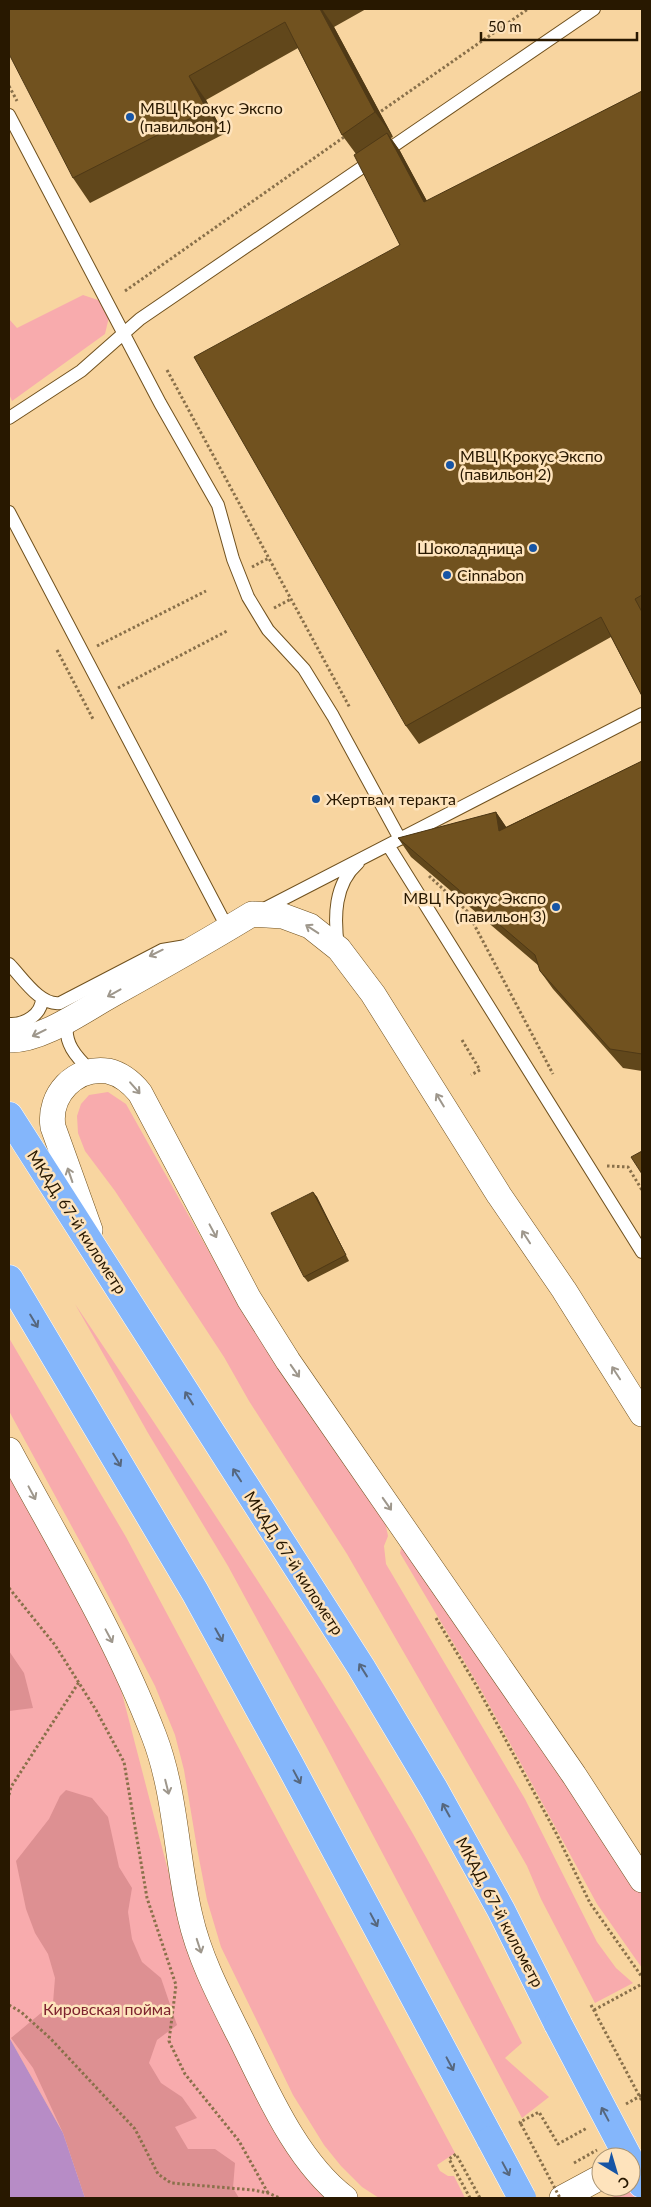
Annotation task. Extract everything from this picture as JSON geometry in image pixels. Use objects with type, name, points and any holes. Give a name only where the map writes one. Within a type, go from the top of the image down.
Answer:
[{"type":"highway","name":"МКАД, 67-й километр","points":[[9,1116],[361,1667],[434,1789],[500,1910],[623,2147]]},
{"type":"highway","points":[[9,1279],[195,1592],[295,1774],[522,2198]]},
{"type":"street","points":[[9,1040],[32,1037],[68,1019],[203,944],[252,914],[283,916],[310,926],[338,949],[382,1009],[499,1195],[564,1290],[642,1414]]},
{"type":"street","points":[[98,1254],[53,1126],[52,1117],[53,1107],[61,1090],[74,1078],[92,1072],[108,1072],[121,1076],[140,1093],[249,1299],[288,1361],[574,1775],[642,1880]]},
{"type":"street","points":[[9,1450],[116,1648],[155,1738],[170,1796],[180,1868],[190,1919],[201,1952],[224,2004],[289,2131],[314,2168],[345,2198]]},
{"type":"street","points":[[561,2198],[591,2182]]},
{"type":"lane","points":[[9,418],[82,371],[140,319],[594,9]]},
{"type":"lane","points":[[9,115],[125,333],[160,403],[218,504],[233,559],[248,596],[268,630],[304,669],[400,839]]},
{"type":"lane","points":[[9,512],[228,929]]},
{"type":"lane","points":[[252,914],[642,714]]},
{"type":"lane","points":[[388,845],[642,1252]]},
{"type":"lane","points":[[338,949],[337,904],[342,887],[349,871],[368,855]]},
{"type":"lane","points":[[9,964],[48,1003],[60,1004],[162,950],[203,944]]},
{"type":"lane","points":[[9,1024],[21,1023],[33,1017],[42,1004],[42,998]]},
{"type":"lane","points":[[68,1019],[65,1030],[68,1042],[73,1052],[92,1072]]},
{"type":"path","points":[[370,119],[528,9]]},
{"type":"path","points":[[125,291],[354,130]]},
{"type":"path","points":[[168,370],[350,709]]},
{"type":"path","points":[[246,570],[269,558]]},
{"type":"path","points":[[96,646],[206,591]]},
{"type":"path","points":[[267,611],[291,599]]},
{"type":"path","points":[[117,688],[227,631]]},
{"type":"path","points":[[57,650],[93,719]]},
{"type":"path","points":[[424,873],[467,911],[557,1083]]},
{"type":"path","points":[[462,1040],[480,1070],[471,1075]]},
{"type":"path","points":[[605,1166],[628,1167],[642,1190]]},
{"type":"path","points":[[9,1588],[55,1644],[96,1710],[124,1762],[147,1898],[176,1985],[169,2042],[185,2074],[238,2141],[268,2193]]},
{"type":"path","points":[[432,1612],[476,1685],[556,1833],[590,1903],[642,1974]]},
{"type":"path","points":[[9,1795],[11,1787],[79,1682]]},
{"type":"path","points":[[595,2009],[642,1984]]},
{"type":"path","points":[[9,2005],[21,2012],[50,2038],[135,2129],[158,2174],[170,2183],[268,2193],[280,2198]]},
{"type":"path","points":[[591,2005],[595,2009],[642,2101]]},
{"type":"path","points":[[558,2144],[539,2112],[520,2122],[561,2198]]},
{"type":"path","points":[[470,2198],[449,2159],[456,2154],[480,2198]]},
{"type":"path","points":[[573,2164],[591,2154]]},
{"type":"path","points":[[548,2178],[556,2174]]},
{"type":"green space","points":[[83,295],[101,301],[109,317],[105,334],[12,401],[9,394],[9,319],[17,328]]},
{"type":"green space","points":[[108,1092],[126,1104],[235,1298],[280,1371],[385,1521],[388,1536],[384,1546],[386,1564],[525,1799],[597,1942],[616,1968],[633,1983],[595,2003],[541,1899],[527,1866],[347,1554],[249,1401],[224,1357],[115,1191],[85,1151],[78,1133],[77,1116],[81,1104],[89,1095]]},
{"type":"green space","points":[[75,1304],[321,1680],[431,1866],[522,2043],[505,2058],[549,2097],[522,2118],[326,1746],[228,1566],[148,1433]]},
{"type":"green space","points":[[9,1338],[126,1537],[455,2153],[437,2165],[440,2171],[448,2176],[454,2176],[465,2198],[379,2198],[362,2187],[341,2166],[324,2145],[293,2095],[221,1947],[207,1900],[184,1770],[175,1735],[155,1686],[84,1549],[9,1411]]},
{"type":"green space","name":"Кировская пойма","points":[[9,1469],[118,1678],[184,1932],[328,2198],[85,2198],[63,2133],[9,2037]]},
{"type":"green space","points":[[402,1546],[642,1894],[642,1968],[597,1904],[480,1688],[400,1553]]},
{"type":"green space","points":[[9,1651],[24,1673],[33,1708],[9,1711]]},
{"type":"green space","points":[[66,1790],[92,1798],[108,1817],[119,1867],[132,1888],[128,1912],[132,1939],[142,1962],[161,1978],[177,2025],[157,2040],[149,2063],[161,2083],[182,2097],[197,2118],[175,2127],[188,2149],[215,2149],[235,2163],[233,2188],[239,2198],[85,2198],[63,2133],[33,2068],[11,2038],[53,2003],[55,1978],[48,1954],[35,1933],[26,1909],[16,1861],[49,1819],[60,1796]]},
{"type":"green space","points":[[641,2182],[642,2198],[610,2198],[641,2197]]},
{"type":"shaded area","points":[[9,2037],[63,2133],[85,2198],[9,2198]]},
{"type":"building","name":"МВЦ Крокус Экспо (павильон 1)","points":[[9,9],[320,9],[375,112],[342,135],[285,22],[189,76],[207,110],[73,178],[9,54]]},
{"type":"building","name":"МВЦ Крокус Экспо (павильон 2)","points":[[642,91],[642,595],[635,599],[642,612],[642,696],[601,617],[406,726],[194,357],[400,245],[354,155],[387,133],[424,202]]},
{"type":"building","name":"МВЦ Крокус Экспо (павильон 3)","points":[[642,761],[642,1054],[610,1049],[540,971],[535,955],[398,838],[496,812],[499,831]]},
{"type":"building","points":[[642,1151],[642,1174],[631,1157]]},
{"type":"building","points":[[313,1192],[346,1255],[304,1277],[271,1213]]},
{"type":"place","name":"МВЦ Крокус Экспо (павильон 1)","points":[[130,117]]},
{"type":"place","name":"МВЦ Крокус Экспо (павильон 2)","points":[[450,465]]},
{"type":"place","name":"Шоколадница","points":[[533,548]]},
{"type":"place","name":"Cinnabon","points":[[447,575]]},
{"type":"place","name":"Жертвам теракта","points":[[316,799]]},
{"type":"place","name":"МВЦ Крокус Экспо (павильон 3)","points":[[556,907]]}]
